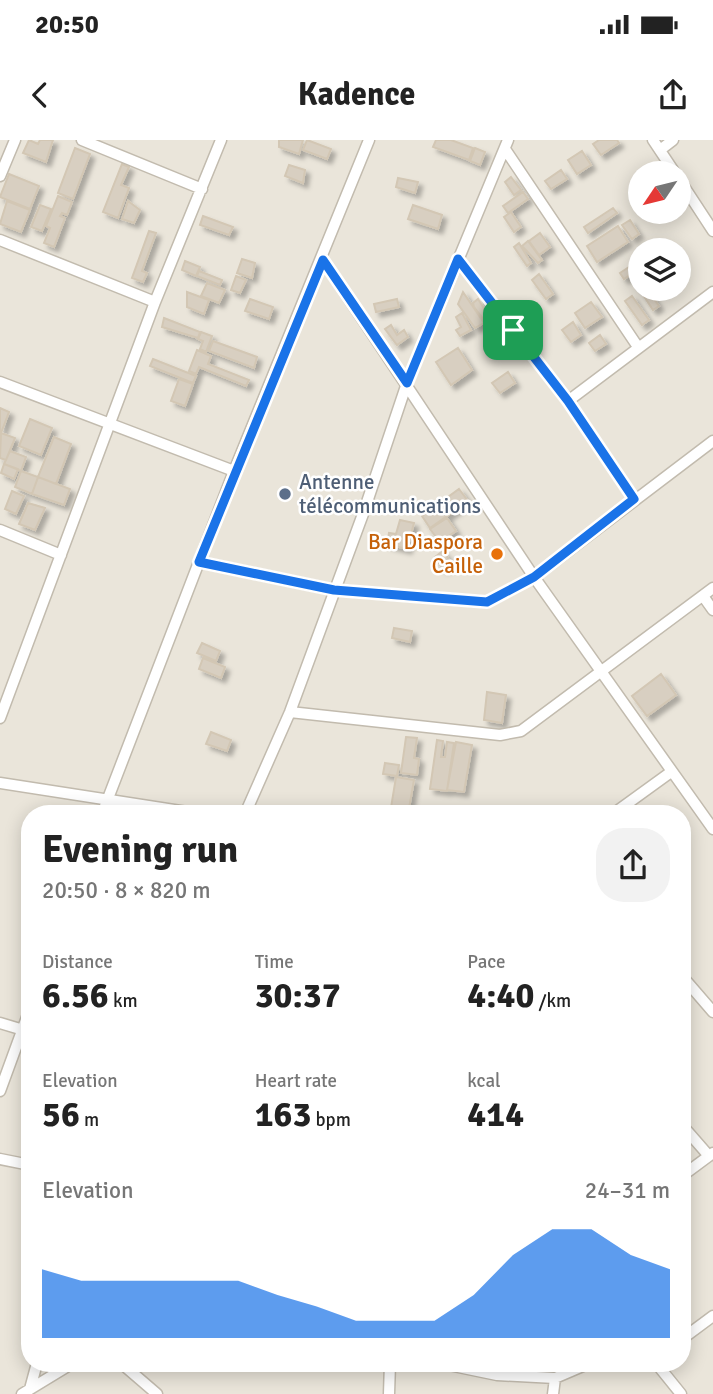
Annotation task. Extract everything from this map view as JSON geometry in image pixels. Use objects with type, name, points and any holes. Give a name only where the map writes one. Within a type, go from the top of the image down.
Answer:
[{"type":"street","points":[[0,176],[15,140]]},
{"type":"street","points":[[82,140],[202,189]]},
{"type":"street","points":[[0,718],[155,302],[221,140]]},
{"type":"street","points":[[105,805],[234,471],[323,260],[369,140]]},
{"type":"street","points":[[667,161],[657,145],[673,140]]},
{"type":"street","points":[[249,805],[290,712],[407,383],[507,145]]},
{"type":"street","points":[[507,145],[638,347]]},
{"type":"street","points":[[691,197],[713,231]]},
{"type":"street","points":[[0,240],[155,302]]},
{"type":"street","points":[[458,259],[568,401],[634,499]]},
{"type":"street","points":[[323,260],[534,577],[713,829]]},
{"type":"street","points":[[568,401],[713,292]]},
{"type":"street","points":[[0,382],[109,426],[234,471]]},
{"type":"street","points":[[199,562],[334,590],[487,602],[534,577],[713,440]]},
{"type":"street","points":[[0,530],[61,555]]},
{"type":"street","points":[[290,712],[500,735],[521,731],[713,588]]},
{"type":"street","points":[[703,596],[713,610]]},
{"type":"street","points":[[625,805],[671,772]]},
{"type":"street","points":[[0,783],[130,805]]},
{"type":"street","points":[[691,985],[711,1004]]},
{"type":"street","points":[[0,1023],[21,1029]]},
{"type":"street","points":[[0,1091],[21,1043]]},
{"type":"street","points":[[691,1134],[711,1155],[691,1170]]},
{"type":"street","points":[[0,1160],[21,1164]]},
{"type":"street","points":[[691,1332],[713,1316]]},
{"type":"street","points":[[26,1391],[33,1372]]},
{"type":"street","points":[[26,1391],[58,1372]]},
{"type":"street","points":[[131,1372],[157,1394]]},
{"type":"street","points":[[389,1394],[390,1372]]},
{"type":"street","points":[[483,1372],[555,1378],[569,1372]]},
{"type":"street","points":[[663,1372],[681,1394]]},
{"type":"street","points":[[554,1394],[555,1378]]},
{"type":"shaded area","points":[[0,140],[713,140],[713,1394],[0,1394]]},
{"type":"building","points":[[29,140],[38,144],[40,140],[53,140],[46,162],[23,153]]},
{"type":"building","points":[[279,140],[303,140],[299,154],[279,147]]},
{"type":"building","points":[[307,140],[331,149],[327,159],[303,150]]},
{"type":"building","points":[[436,140],[451,140],[473,148],[469,160],[433,147]]},
{"type":"building","points":[[599,140],[617,140],[619,143],[601,155],[593,144]]},
{"type":"building","points":[[75,148],[90,154],[73,199],[58,193]]},
{"type":"building","points":[[475,148],[485,152],[480,165],[470,161]]},
{"type":"building","points":[[582,151],[591,165],[577,174],[568,160]]},
{"type":"building","points":[[122,164],[129,167],[121,185],[129,188],[118,218],[103,212]]},
{"type":"building","points":[[289,165],[305,170],[303,183],[285,176]]},
{"type":"building","points":[[561,170],[567,179],[551,189],[545,181]]},
{"type":"building","points":[[9,174],[39,186],[30,209],[0,197]]},
{"type":"building","points":[[511,177],[521,190],[514,195],[505,182]]},
{"type":"building","points":[[398,178],[418,182],[415,193],[396,187]]},
{"type":"building","points":[[523,192],[528,199],[508,213],[503,206]]},
{"type":"building","points":[[58,196],[72,202],[67,215],[62,213],[60,216],[65,218],[54,247],[44,243],[50,228],[46,226]]},
{"type":"building","points":[[7,201],[30,210],[21,232],[0,224]]},
{"type":"building","points":[[128,201],[140,210],[134,223],[122,219]]},
{"type":"building","points":[[40,205],[51,209],[42,231],[31,227]]},
{"type":"building","points":[[413,205],[442,215],[438,229],[408,219]]},
{"type":"building","points":[[613,208],[617,213],[588,233],[584,227]]},
{"type":"building","points":[[511,212],[521,227],[514,232],[504,217]]},
{"type":"building","points":[[203,216],[233,227],[229,235],[200,225]]},
{"type":"building","points":[[628,221],[639,234],[631,238],[622,225]]},
{"type":"building","points":[[618,226],[628,242],[597,262],[587,246]]},
{"type":"building","points":[[149,231],[156,233],[142,271],[147,273],[143,282],[132,278]]},
{"type":"building","points":[[540,233],[550,247],[539,255],[529,241]]},
{"type":"building","points":[[528,241],[542,260],[538,263],[522,246]]},
{"type":"building","points":[[519,243],[531,263],[527,266],[514,247]]},
{"type":"building","points":[[242,259],[255,263],[252,278],[237,273]]},
{"type":"building","points":[[185,261],[200,267],[196,276],[182,270]]},
{"type":"building","points":[[628,268],[628,276],[624,279],[620,273]]},
{"type":"building","points":[[199,271],[222,280],[220,285],[197,276]]},
{"type":"building","points":[[539,274],[553,294],[546,299],[532,280]]},
{"type":"building","points":[[236,276],[246,280],[240,293],[231,290]]},
{"type":"building","points":[[207,283],[225,290],[219,303],[201,296]]},
{"type":"building","points":[[187,292],[209,300],[204,314],[187,307]]},
{"type":"building","points":[[463,292],[484,323],[475,328],[458,304]]},
{"type":"building","points":[[250,299],[273,307],[269,319],[245,311]]},
{"type":"building","points":[[397,299],[399,307],[376,312],[374,304]]},
{"type":"building","points":[[478,299],[490,318],[485,321],[474,307],[473,303]]},
{"type":"building","points":[[628,299],[636,301],[649,320],[642,325],[625,301]]},
{"type":"building","points":[[647,301],[655,301],[659,306],[653,310]]},
{"type":"building","points":[[591,302],[602,317],[585,328],[575,313]]},
{"type":"building","points":[[462,313],[471,330],[460,336],[456,330],[461,327],[456,317]]},
{"type":"building","points":[[164,318],[200,332],[198,338],[162,327]]},
{"type":"building","points":[[573,322],[581,335],[571,342],[562,330]]},
{"type":"building","points":[[391,325],[397,335],[404,330],[408,337],[397,345],[385,329]]},
{"type":"building","points":[[201,332],[212,336],[206,352],[200,349],[203,341],[198,339]]},
{"type":"building","points":[[600,335],[606,344],[595,351],[589,343]]},
{"type":"building","points":[[213,341],[257,357],[254,368],[209,351]]},
{"type":"building","points":[[458,348],[472,370],[451,385],[436,362]]},
{"type":"building","points":[[197,350],[211,356],[208,364],[249,380],[246,386],[199,367],[196,374],[189,371]]},
{"type":"building","points":[[153,359],[196,376],[193,383],[150,366]]},
{"type":"building","points":[[508,372],[515,383],[500,393],[492,383]]},
{"type":"building","points":[[179,379],[193,384],[185,406],[171,401]]},
{"type":"building","points":[[0,408],[9,412],[1,433],[0,433]]},
{"type":"building","points":[[30,419],[52,428],[41,455],[19,446]]},
{"type":"building","points":[[1,433],[15,438],[6,460],[0,458]]},
{"type":"building","points":[[54,437],[71,444],[56,484],[38,477]]},
{"type":"building","points":[[10,451],[26,457],[21,471],[4,464]]},
{"type":"building","points":[[4,464],[18,469],[14,479],[1,473]]},
{"type":"building","points":[[21,471],[38,477],[32,494],[15,487]]},
{"type":"building","points":[[38,477],[70,489],[64,505],[32,494]]},
{"type":"building","points":[[459,489],[468,501],[430,528],[422,516]]},
{"type":"building","points":[[12,491],[24,496],[16,514],[5,509]]},
{"type":"building","points":[[28,503],[45,508],[35,530],[19,524]]},
{"type":"building","points":[[447,518],[456,531],[440,542],[430,529]]},
{"type":"building","points":[[400,520],[414,523],[407,549],[387,544],[389,533],[396,534]]},
{"type":"building","points":[[443,551],[452,564],[443,569],[435,557]]},
{"type":"building","points":[[394,628],[412,631],[410,642],[392,638]]},
{"type":"building","points":[[202,643],[220,651],[216,661],[197,653]]},
{"type":"building","points":[[203,658],[225,667],[221,678],[199,669]]},
{"type":"building","points":[[661,674],[676,695],[647,716],[632,696]]},
{"type":"building","points":[[487,692],[506,695],[502,723],[484,720]]},
{"type":"building","points":[[211,732],[231,740],[227,751],[206,744]]},
{"type":"building","points":[[406,737],[417,738],[414,758],[419,759],[417,775],[401,773]]},
{"type":"building","points":[[437,740],[443,741],[441,757],[445,757],[447,742],[454,743],[447,791],[430,789]]},
{"type":"building","points":[[456,742],[472,745],[464,792],[447,790]]},
{"type":"building","points":[[385,763],[399,765],[397,776],[383,774]]},
{"type":"building","points":[[396,777],[414,780],[410,805],[391,805]]},
{"type":"place","name":"Antenne télécommunications","points":[[285,494]]},
{"type":"place","name":"Bar Diaspora Caille","points":[[497,554]]},
{"type":"route","points":[[458,259],[513,330],[568,401],[634,499],[534,577],[487,602],[334,590],[199,562],[234,471],[323,260],[407,383],[458,259]]}]
